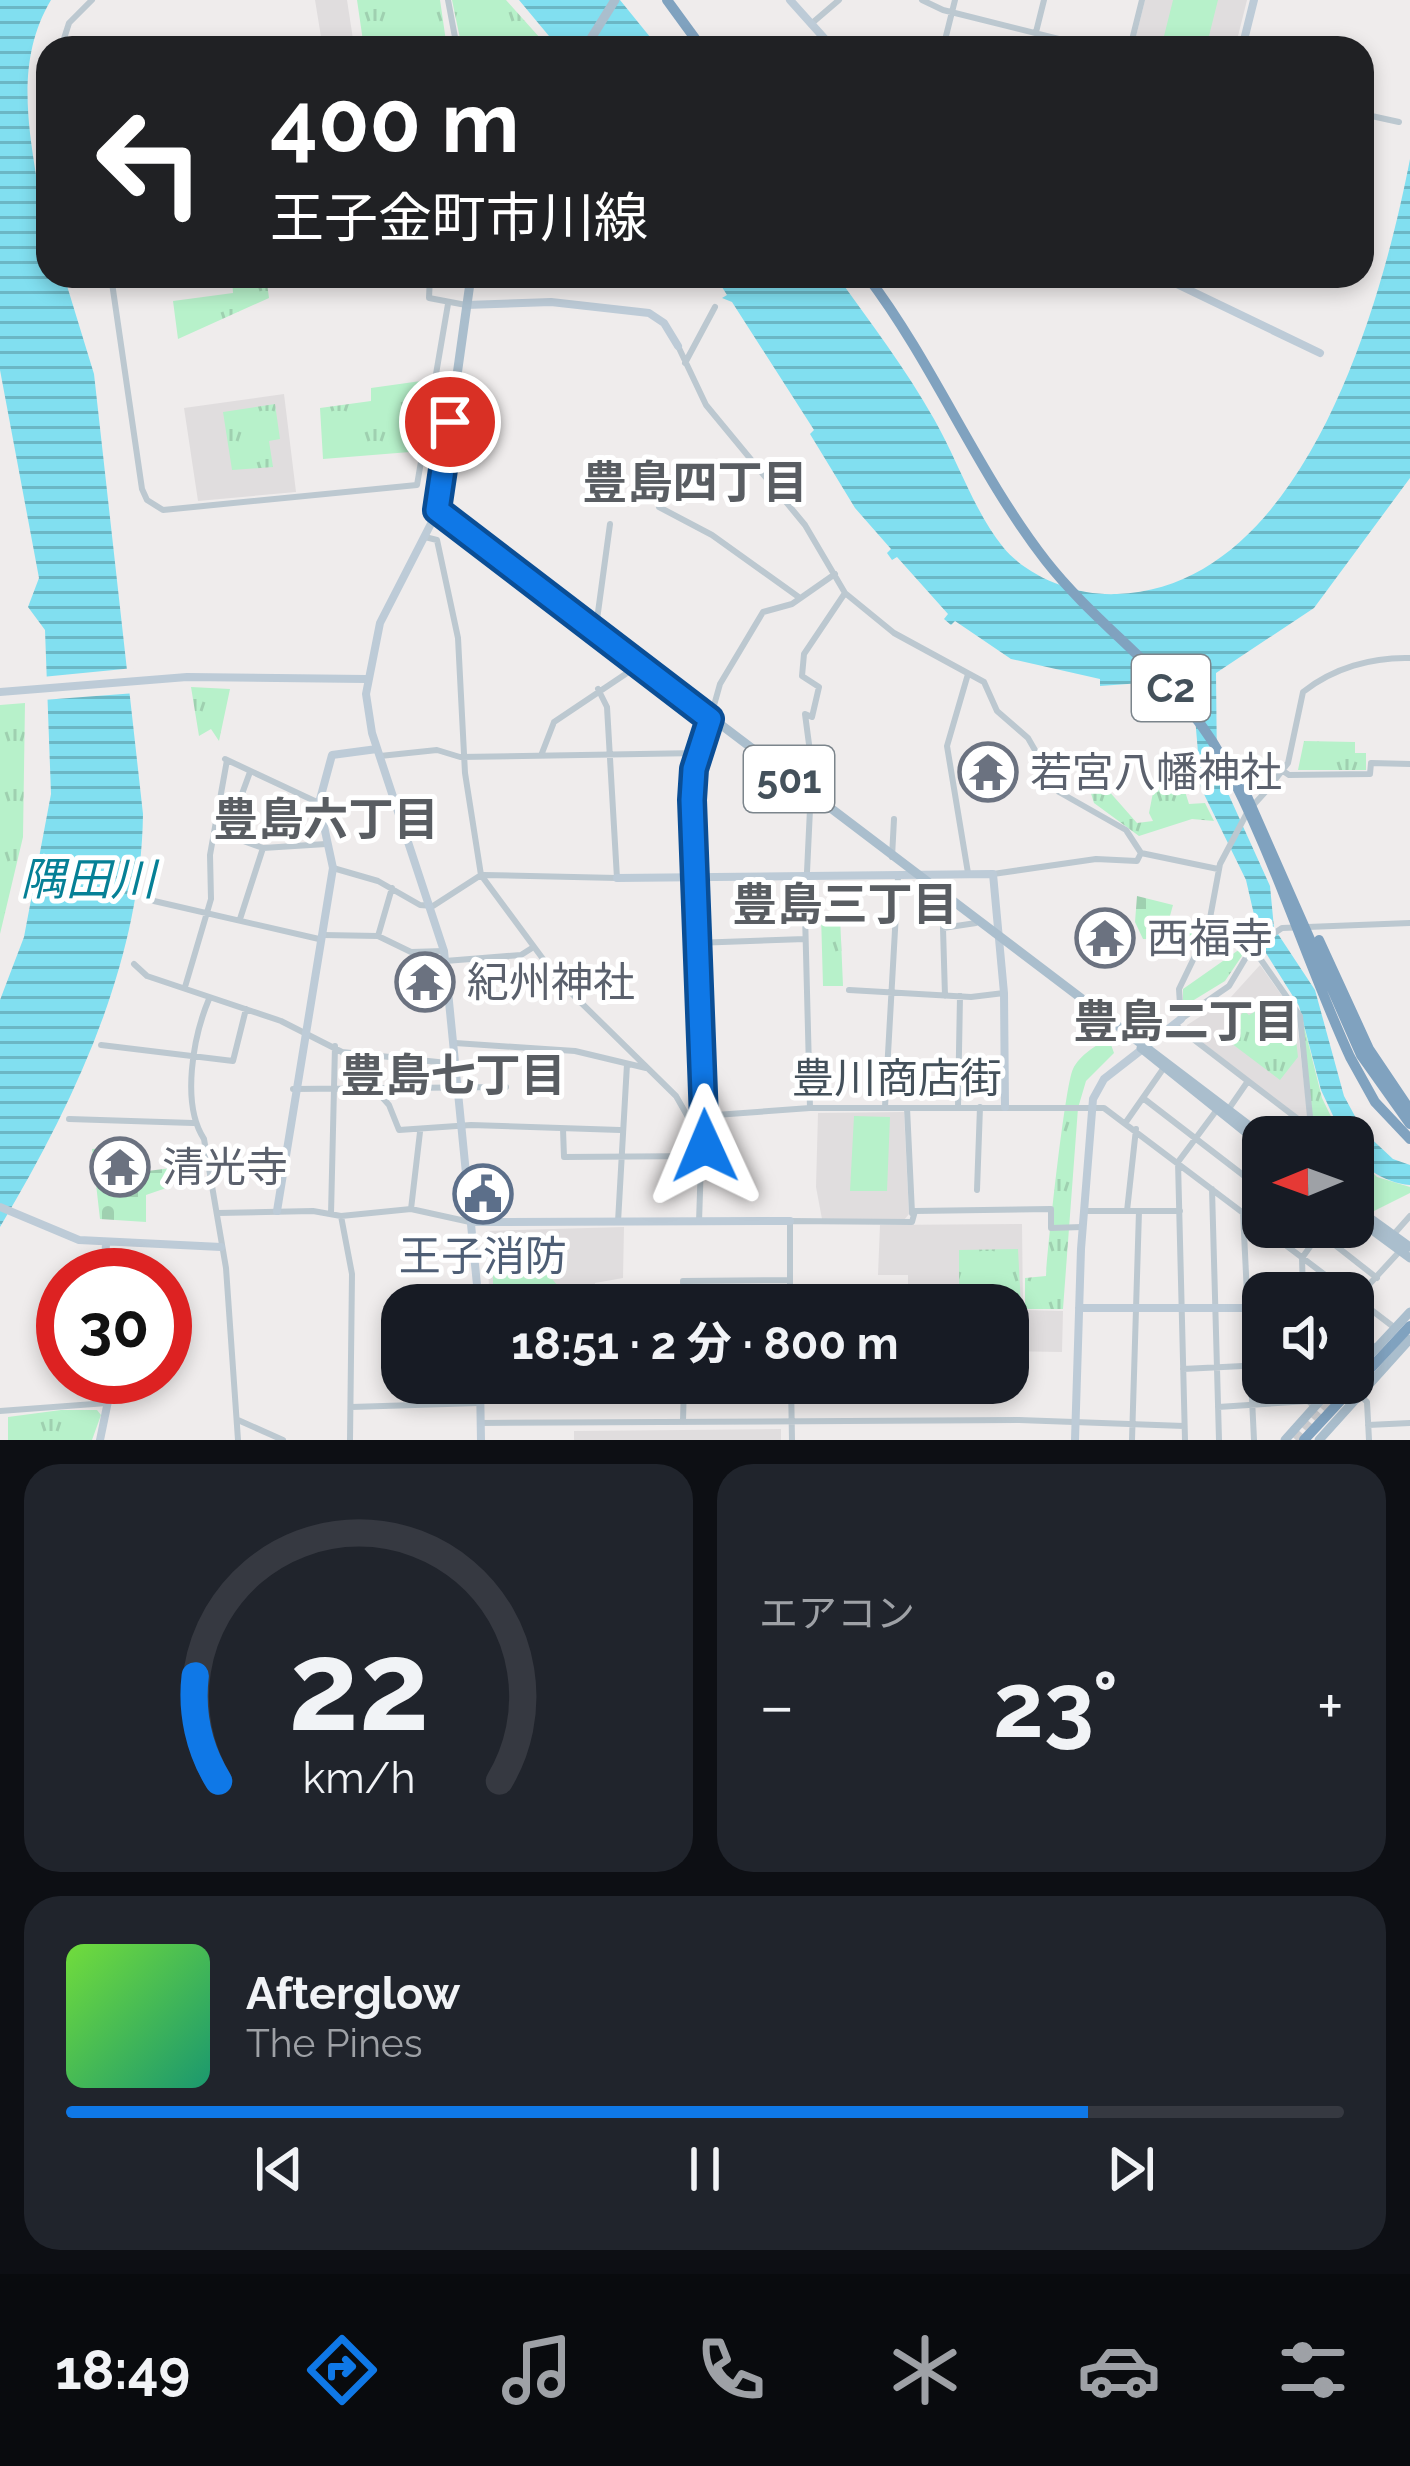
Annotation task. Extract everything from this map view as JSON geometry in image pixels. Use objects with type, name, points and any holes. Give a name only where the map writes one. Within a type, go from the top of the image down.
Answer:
[{"type":"highway","points":[[665,0],[691,36]]},
{"type":"highway","name":"C2","points":[[877,288],[941,380],[1038,546],[1194,711],[1235,772],[1369,1049],[1410,1110]]},
{"type":"highway","name":"C2","points":[[877,288],[939,382],[1036,548],[1090,610],[1168,686],[1212,741],[1366,1096],[1410,1148]]},
{"type":"highway","name":"C2","points":[[1269,841],[1361,1055],[1410,1124]]},
{"type":"highway","name":"C2","points":[[1340,1035],[1370,1094],[1410,1139]]},
{"type":"highway","points":[[1301,1438],[1409,1325]]},
{"type":"main road","points":[[592,36],[615,0]]},
{"type":"main road","points":[[437,510],[469,288]]},
{"type":"main road","name":"501","points":[[437,510],[1242,1128]]},
{"type":"main road","name":"501","points":[[1142,1048],[1163,1070],[1242,1123]]},
{"type":"main road","points":[[1374,1223],[1406,1252]]},
{"type":"main road","points":[[1374,1230],[1406,1252]]},
{"type":"main road","points":[[1374,1346],[1395,1328],[1409,1325]]},
{"type":"main road","points":[[1381,1368],[1409,1325]]},
{"type":"main road","points":[[1374,1377],[1409,1325]]},
{"type":"main road","points":[[1374,1351],[1395,1328]]},
{"type":"main road","points":[[1285,1440],[1301,1438],[1311,1404]]},
{"type":"main road","points":[[1319,1440],[1353,1404]]},
{"type":"street","points":[[65,36],[69,22],[92,0]]},
{"type":"street","points":[[448,0],[455,36]]},
{"type":"street","points":[[790,0],[822,36]]},
{"type":"street","points":[[811,24],[839,0]]},
{"type":"street","points":[[922,0],[952,13],[1048,36]]},
{"type":"street","points":[[947,36],[955,0]]},
{"type":"street","points":[[1035,36],[1043,0]]},
{"type":"street","points":[[1133,36],[1142,0]]},
{"type":"street","points":[[1245,36],[1254,0]]},
{"type":"street","points":[[1374,116],[1399,122]]},
{"type":"street","points":[[113,288],[144,494],[157,508],[417,485],[448,304]]},
{"type":"street","points":[[429,288],[429,298],[448,304],[550,302],[637,311],[659,319],[678,346],[706,405],[805,525],[845,593],[894,633],[986,684],[997,710],[1028,738],[1058,792],[1126,830],[1141,853],[1219,867]]},
{"type":"street","points":[[1197,288],[1320,352]]},
{"type":"street","points":[[685,363],[715,308]]},
{"type":"street","points":[[659,507],[712,535],[800,598]]},
{"type":"street","points":[[437,510],[380,623],[366,680],[378,752],[433,906],[444,956],[477,1284]]},
{"type":"street","points":[[594,631],[610,524]]},
{"type":"street","points":[[425,537],[436,540],[458,638],[464,756],[481,875],[532,948],[676,1096],[688,1117],[702,1113]]},
{"type":"street","points":[[699,1222],[704,1156],[692,800],[699,753],[720,684],[764,611],[800,598],[835,574]]},
{"type":"street","points":[[810,1108],[806,939],[810,795],[805,714],[812,717],[819,687],[802,676],[804,654],[845,593]]},
{"type":"street","points":[[1177,1021],[1181,984],[1208,929],[1219,867],[1241,820],[1283,770],[1298,738],[1303,692],[1336,672],[1381,658],[1410,658]]},
{"type":"street","points":[[542,753],[554,722],[598,688],[639,665]]},
{"type":"street","points":[[968,674],[947,746],[968,873]]},
{"type":"street","points":[[0,692],[147,680],[366,680]]},
{"type":"street","points":[[598,688],[607,707],[617,878]]},
{"type":"street","points":[[277,1211],[293,1089],[333,868],[320,802],[332,755],[431,750],[464,756],[699,753]]},
{"type":"street","points":[[185,987],[207,914],[213,825],[226,759],[320,802]]},
{"type":"street","points":[[1283,770],[1289,775],[1370,773],[1371,763],[1410,764]]},
{"type":"street","points":[[250,772],[227,835],[263,848],[326,844]]},
{"type":"street","points":[[1194,775],[1249,779],[1268,789]]},
{"type":"street","points":[[892,857],[894,819]]},
{"type":"street","points":[[240,921],[263,848]]},
{"type":"street","points":[[333,868],[393,888],[420,905],[433,906],[481,875],[993,874],[1096,859],[1137,861],[1141,853]]},
{"type":"street","points":[[993,874],[1004,992],[1005,1107]]},
{"type":"street","points":[[885,1108],[898,877]]},
{"type":"street","points":[[378,936],[393,888]]},
{"type":"street","points":[[154,901],[319,937],[378,936],[406,951],[444,956],[521,955],[532,948]]},
{"type":"street","points":[[945,996],[943,928],[976,923]]},
{"type":"street","points":[[1075,1440],[1082,1227],[1092,1107],[1104,1079],[1229,986],[1256,945],[1279,929],[1410,923]]},
{"type":"street","points":[[694,944],[806,939]]},
{"type":"street","points":[[1259,957],[1300,1016],[1310,1116]]},
{"type":"street","points":[[134,964],[146,976],[338,1049],[457,1064]]},
{"type":"street","points":[[848,990],[945,996],[1004,992]]},
{"type":"street","points":[[958,1107],[960,996]]},
{"type":"street","points":[[209,999],[193,1058],[193,1124],[204,1139],[218,1213],[238,1440]]},
{"type":"street","points":[[101,1045],[232,1061],[245,1010]]},
{"type":"street","points":[[1177,1021],[1291,1116]]},
{"type":"street","points":[[455,1043],[575,1051],[646,1068]]},
{"type":"street","points":[[338,1049],[376,1090],[399,1130],[463,1126],[620,1130]]},
{"type":"street","points":[[338,1049],[331,1093],[336,1215],[352,1274],[350,1440]]},
{"type":"street","points":[[618,1222],[617,1155],[627,1063]]},
{"type":"street","points":[[1126,1121],[1163,1070]]},
{"type":"street","points":[[1185,1440],[1178,1162],[1248,1082]]},
{"type":"street","points":[[293,1089],[331,1093],[506,1087]]},
{"type":"street","points":[[1143,1098],[1242,1173]]},
{"type":"street","points":[[976,1209],[980,1107]]},
{"type":"street","points":[[1092,1107],[1109,1109],[1242,1211]]},
{"type":"street","name":"豊川商店街","points":[[702,1113],[1092,1107]]},
{"type":"street","points":[[218,1213],[336,1215],[411,1209],[472,1222],[912,1222],[907,1108]]},
{"type":"street","points":[[68,1119],[193,1124]]},
{"type":"street","points":[[1127,1211],[1136,1129]]},
{"type":"street","points":[[563,1130],[564,1156],[704,1156]]},
{"type":"street","points":[[411,1209],[420,1132]]},
{"type":"street","points":[[1212,1189],[1219,1440]]},
{"type":"street","points":[[0,1207],[65,1237],[106,1244],[221,1247]]},
{"type":"street","points":[[912,1213],[1052,1209],[1051,1228],[1082,1227]]},
{"type":"street","points":[[1084,1211],[1180,1210]]},
{"type":"street","points":[[1132,1440],[1139,1211]]},
{"type":"street","points":[[1391,1237],[1410,1216]]},
{"type":"street","points":[[790,1221],[790,1284]]},
{"type":"street","points":[[106,1244],[106,1248]]},
{"type":"street","points":[[1289,1248],[1320,1272]]},
{"type":"street","points":[[1302,1272],[1308,1248]]},
{"type":"street","points":[[1341,1248],[1377,1277]]},
{"type":"street","points":[[1374,1280],[1406,1252]]},
{"type":"street","points":[[683,1284],[790,1280]]},
{"type":"street","points":[[1079,1308],[1242,1308]]},
{"type":"street","points":[[1374,1312],[1395,1328]]},
{"type":"street","points":[[1183,1369],[1242,1366]]},
{"type":"street","points":[[0,1412],[99,1404]]},
{"type":"street","points":[[100,1440],[111,1404]]},
{"type":"street","points":[[351,1406],[437,1404]]},
{"type":"street","points":[[480,1404],[481,1440]]},
{"type":"street","points":[[683,1404],[683,1423]]},
{"type":"street","points":[[791,1404],[792,1440]]},
{"type":"street","points":[[1218,1407],[1266,1404]]},
{"type":"street","points":[[1363,1404],[1369,1440]]},
{"type":"street","points":[[1253,1405],[1254,1440]]},
{"type":"street","points":[[238,1420],[284,1440]]},
{"type":"street","points":[[480,1423],[1076,1421],[1184,1426]]},
{"type":"street","points":[[1368,1425],[1410,1424]]},
{"type":"shaded area","points":[[315,0],[347,0],[353,36],[321,36]]},
{"type":"shaded area","points":[[1145,0],[1247,0],[1238,36],[1136,36]]},
{"type":"shaded area","points":[[284,394],[296,492],[198,501],[184,408]]},
{"type":"shaded area","points":[[1260,965],[1296,1015],[1308,1116],[1297,1116],[1188,1031],[1187,1025],[1231,997]]},
{"type":"shaded area","points":[[904,1112],[909,1214],[904,1220],[822,1219],[816,1187],[818,1113]]},
{"type":"shaded area","points":[[1022,1224],[1023,1284],[908,1284],[908,1275],[878,1275],[880,1225]]},
{"type":"shaded area","points":[[624,1227],[623,1278],[595,1284],[489,1284],[486,1231]]},
{"type":"shaded area","points":[[1029,1310],[1063,1311],[1062,1352],[1029,1351]]},
{"type":"shaded area","points":[[781,1429],[781,1440],[574,1440],[574,1431]]},
{"type":"green space","points":[[357,0],[440,0],[445,36],[362,36]]},
{"type":"green space","points":[[452,0],[506,0],[538,36],[460,36]]},
{"type":"green space","points":[[1173,0],[1218,0],[1209,36],[1164,36]]},
{"type":"green space","points":[[233,288],[268,288],[269,298],[178,339],[173,301],[233,293]]},
{"type":"green space","points":[[421,381],[410,452],[323,459],[320,408],[371,401],[371,388]]},
{"type":"green space","points":[[275,404],[280,439],[269,441],[273,467],[232,470],[223,412]]},
{"type":"green space","points":[[191,687],[230,689],[219,741],[211,729],[199,736]]},
{"type":"green space","points":[[25,703],[23,837],[0,934],[0,705]]},
{"type":"green space","points":[[1304,741],[1355,742],[1355,753],[1366,753],[1366,770],[1298,770]]},
{"type":"green space","points":[[1096,756],[1100,781],[1137,823],[1153,821],[1149,813],[1158,767],[1181,779],[1189,804],[1205,803],[1214,821],[1192,819],[1139,836],[1094,803],[1080,758]]},
{"type":"green space","points":[[1137,896],[1173,905],[1168,923],[1201,932],[1197,940],[1143,939],[1135,922]]},
{"type":"green space","points":[[821,915],[840,916],[843,986],[823,986]]},
{"type":"green space","points":[[1253,925],[1254,938],[1225,981],[1189,1003],[1183,1000],[1183,989],[1240,949]]},
{"type":"green space","points":[[1263,1007],[1295,1032],[1298,1057],[1280,1080],[1223,1037],[1244,1011],[1249,1015]]},
{"type":"green space","points":[[1302,1018],[1331,1116],[1312,1116]]},
{"type":"green space","points":[[1109,1039],[1114,1053],[1086,1081],[1078,1108],[1063,1309],[1029,1309],[1025,1278],[1046,1276],[1070,1081],[1073,1069]]},
{"type":"green space","points":[[854,1116],[890,1117],[887,1191],[850,1191]]},
{"type":"green space","points":[[108,1148],[109,1176],[171,1168],[172,1186],[146,1195],[146,1222],[100,1219],[92,1149]]},
{"type":"green space","points":[[1374,1174],[1410,1187],[1410,1193],[1374,1211]]},
{"type":"green space","points":[[1018,1249],[1020,1284],[959,1284],[959,1250]]},
{"type":"green space","points":[[493,1273],[548,1274],[556,1284],[493,1284]]},
{"type":"green space","points":[[97,1410],[101,1415],[92,1440],[8,1440],[8,1417]]},
{"type":"water","name":"隅田川","points":[[0,0],[51,0],[36,33],[29,66],[36,288],[68,288],[94,374],[143,814],[130,923],[99,1029],[54,1130],[0,1227],[0,1000],[24,937],[51,794],[45,630],[28,607],[39,578],[0,370]]},
{"type":"water","points":[[519,0],[620,0],[649,36],[549,36]]},
{"type":"water","points":[[1410,159],[1410,478],[1314,608],[1216,673],[1217,769],[1270,886],[1274,928],[1315,990],[1344,1096],[1355,1116],[1333,1116],[1321,1090],[1299,1006],[1261,945],[1246,880],[1201,788],[1192,681],[1183,677],[1179,666],[1153,673],[1155,682],[1100,686],[1100,679],[1011,659],[955,621],[951,625],[944,619],[948,614],[897,557],[892,560],[887,553],[891,549],[855,508],[810,434],[814,430],[732,302],[722,298],[727,295],[723,288],[846,288],[923,400],[1003,547],[1026,568],[1055,583],[1117,594],[1182,580],[1237,545],[1283,493],[1322,430],[1378,289]]},
{"type":"water","points":[[1374,1141],[1393,1159],[1410,1165],[1410,1185],[1374,1171]]},
{"type":"pier","points":[[134,668],[136,693],[43,700],[42,677]]},
{"type":"tunnel","points":[[1296,1440],[1327,1404]]},
{"type":"place","name":"若宮八幡神社","points":[[988,772]]},
{"type":"place","name":"西福寺","points":[[1105,938]]},
{"type":"place","name":"紀州神社","points":[[425,982]]},
{"type":"place","name":"清光寺","points":[[120,1167]]},
{"type":"place","name":"王子消防","points":[[483,1194]]},
{"type":"district","name":"豊島四丁目","points":[[695,482]]},
{"type":"district","name":"豊島六丁目","points":[[326,819]]},
{"type":"district","name":"豊島三丁目","points":[[845,904]]},
{"type":"district","name":"豊島二丁目","points":[[1186,1021]]},
{"type":"district","name":"豊島七丁目","points":[[453,1075]]},
{"type":"route","points":[[450,422],[437,510],[710,719],[694,769],[692,800],[694,967],[705,1146]]}]
